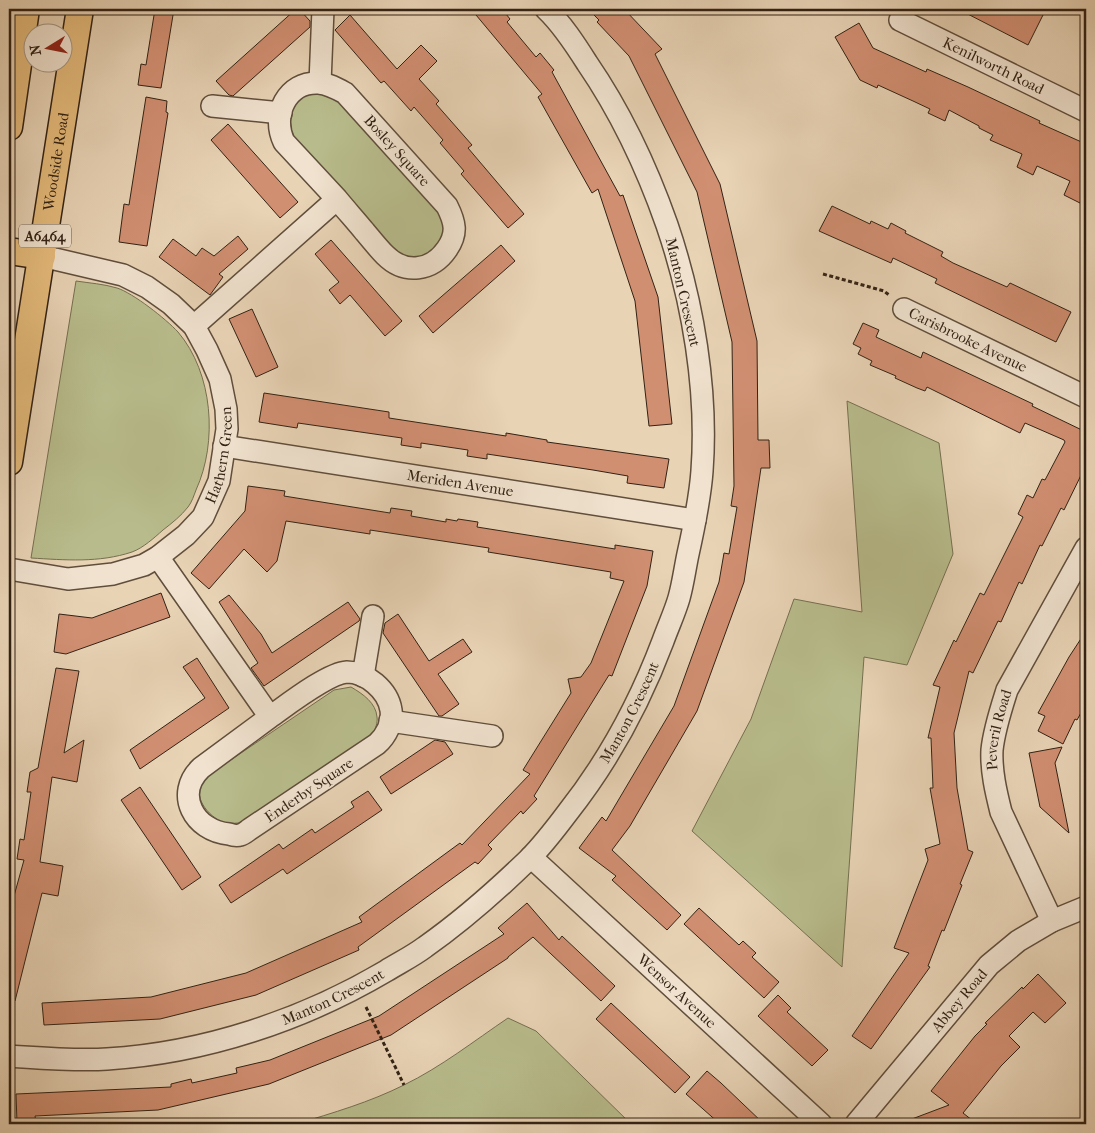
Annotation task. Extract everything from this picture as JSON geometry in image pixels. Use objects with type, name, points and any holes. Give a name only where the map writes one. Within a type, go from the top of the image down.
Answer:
[{"type":"main road","points":[[9,127],[26,9]]},
{"type":"main road","name":"Woodside Road","points":[[9,462],[80,9]]},
{"type":"main road","points":[[9,251],[42,256]]},
{"type":"street","points":[[320,83],[323,9]]},
{"type":"street","name":"Manton Crescent","points":[[9,1056],[47,1059],[105,1059],[174,1050],[253,1030],[306,1011],[357,988],[423,949],[470,912],[531,857],[582,794],[597,772],[642,692],[679,599],[695,520],[702,473],[703,426],[697,352],[689,306],[676,252],[652,184],[631,136],[603,86],[552,11]]},
{"type":"street","name":"Kenilworth Road","points":[[900,20],[1086,111]]},
{"type":"street","name":"Bosley Square","points":[[320,83],[332,86],[345,93],[447,206],[456,230],[452,242],[443,255],[432,264],[419,269],[407,268],[386,256],[284,142],[279,132],[278,122],[281,113],[281,108],[292,92],[303,86],[320,83]]},
{"type":"street","points":[[212,106],[281,113]]},
{"type":"street","points":[[194,326],[337,200]]},
{"type":"street","name":"Hathern Green","points":[[9,569],[68,579],[113,574],[144,565],[158,557],[186,535],[203,516],[218,480],[228,429],[220,379],[207,350],[194,326],[171,304],[156,293],[123,275],[42,256]]},
{"type":"street","name":"Carisbrooke Avenue","points":[[904,309],[1086,397]]},
{"type":"street","name":"Meriden Avenue","points":[[224,446],[695,520]]},
{"type":"street","name":"Peveril Road","points":[[1052,921],[1002,812],[996,793],[992,750],[1007,690],[1086,548]]},
{"type":"street","points":[[158,557],[270,717]]},
{"type":"street","points":[[373,616],[363,676],[378,686],[386,697],[391,709],[390,721],[492,736]]},
{"type":"street","name":"Enderby Square","points":[[363,676],[347,672],[334,675],[270,717],[201,768],[193,776],[188,789],[190,804],[195,817],[219,834],[239,836],[377,744],[383,738],[390,721]]},
{"type":"street","name":"Wensor Avenue","points":[[531,857],[821,1124]]},
{"type":"street","name":"Abbey Road","points":[[856,1124],[989,965],[1018,941],[1052,921],[1086,907]]},
{"type":"path","name":"Carisbrooke Avenue","points":[[823,274],[884,291],[904,309]]},
{"type":"path","points":[[357,988],[404,1085]]},
{"type":"green space","points":[[319,91],[339,97],[442,217],[444,231],[441,241],[424,258],[399,256],[294,137],[290,121],[293,107],[303,97]]},
{"type":"green space","points":[[76,281],[117,288],[132,295],[166,320],[178,332],[190,349],[199,367],[205,387],[209,430],[207,451],[203,471],[189,505],[176,519],[140,548],[132,552],[107,558],[69,560],[31,558]]},
{"type":"green space","points":[[847,401],[939,443],[953,554],[907,665],[864,657],[842,967],[692,831],[751,719],[794,599],[862,612]]},
{"type":"green space","points":[[351,687],[364,696],[374,707],[377,723],[374,734],[239,823],[221,821],[205,808],[199,796],[199,789],[202,782],[210,774],[334,690]]},
{"type":"green space","points":[[508,1018],[536,1031],[631,1124],[296,1124],[365,1102],[418,1078]]},
{"type":"building","points":[[155,9],[174,9],[161,88],[138,85],[141,64],[146,65]]},
{"type":"building","points":[[296,9],[299,9],[310,21],[310,27],[233,96],[229,95],[216,81]]},
{"type":"building","points":[[471,9],[502,9],[510,19],[507,22],[536,57],[540,53],[554,70],[552,72],[620,196],[623,195],[658,297],[672,424],[649,426],[635,301],[598,189],[592,193],[538,97],[542,94]]},
{"type":"building","points":[[588,9],[624,9],[662,49],[655,54],[720,184],[757,341],[758,440],[769,440],[770,468],[761,468],[744,582],[697,711],[630,826],[612,850],[681,915],[667,930],[612,880],[616,876],[579,848],[602,817],[606,821],[674,706],[719,582],[724,553],[729,554],[737,507],[731,506],[734,486],[732,342],[697,192],[629,56],[597,22],[599,20]]},
{"type":"building","points":[[958,9],[1046,9],[1028,45]]},
{"type":"building","points":[[350,15],[397,69],[421,45],[437,61],[419,79],[439,101],[436,104],[472,145],[468,148],[524,214],[508,228],[461,174],[464,171],[440,143],[443,140],[414,107],[411,111],[384,81],[381,83],[335,30]]},
{"type":"building","points":[[859,23],[873,48],[926,72],[927,69],[968,87],[1040,121],[1039,123],[1086,144],[1086,190],[1080,203],[1064,195],[1070,181],[1037,166],[1033,175],[1017,167],[1022,154],[990,140],[993,135],[979,128],[979,126],[949,110],[945,121],[928,113],[930,109],[878,85],[877,88],[860,80],[835,37]]},
{"type":"building","points":[[146,97],[167,101],[166,112],[168,113],[147,246],[119,242],[124,204],[129,205]]},
{"type":"building","points":[[228,124],[298,202],[280,218],[211,140]]},
{"type":"building","points":[[832,206],[870,224],[871,221],[888,229],[891,223],[906,231],[905,233],[943,252],[941,256],[953,263],[1007,287],[1010,283],[1071,312],[1056,342],[935,283],[937,279],[893,258],[891,263],[819,231]]},
{"type":"building","points":[[238,236],[248,249],[219,274],[223,277],[210,295],[159,257],[173,239],[196,256],[202,248],[214,256]]},
{"type":"building","points":[[331,240],[402,321],[385,336],[350,295],[340,304],[329,290],[339,282],[315,254]]},
{"type":"building","points":[[501,245],[515,261],[433,333],[419,316]]},
{"type":"building","points":[[252,309],[278,367],[256,377],[229,319]]},
{"type":"building","points":[[863,323],[879,330],[876,337],[921,358],[923,352],[1033,404],[1032,406],[1086,432],[1086,465],[1064,510],[1061,508],[1042,546],[1040,545],[1022,584],[1019,582],[1001,622],[998,621],[973,673],[969,671],[954,733],[957,788],[968,850],[973,852],[960,884],[962,885],[944,931],[942,930],[928,966],[930,967],[871,1049],[852,1036],[909,953],[894,948],[928,860],[925,849],[940,844],[930,788],[933,788],[931,738],[928,738],[940,687],[933,685],[954,640],[956,642],[980,593],[984,595],[1023,517],[1018,514],[1027,495],[1033,498],[1042,479],[1045,480],[1065,442],[1025,423],[1020,433],[927,387],[925,391],[917,388],[895,378],[896,376],[870,365],[872,361],[858,354],[861,348],[853,344]]},
{"type":"building","points":[[264,393],[389,412],[389,418],[506,436],[506,433],[547,440],[547,442],[669,459],[664,488],[627,483],[628,476],[593,470],[487,454],[487,459],[467,456],[468,450],[421,443],[421,448],[401,445],[402,438],[298,423],[297,428],[259,422]]},
{"type":"building","points":[[248,486],[285,491],[284,496],[390,513],[391,508],[412,511],[411,516],[446,522],[446,519],[457,521],[458,519],[478,522],[477,527],[615,549],[615,545],[653,551],[647,586],[612,676],[609,675],[534,796],[537,799],[523,814],[521,811],[488,845],[492,849],[478,864],[475,862],[358,947],[359,950],[256,995],[160,1019],[44,1025],[42,1003],[151,997],[246,973],[362,922],[359,917],[460,843],[462,845],[530,774],[523,770],[571,693],[568,679],[581,677],[591,663],[624,581],[610,578],[611,572],[488,552],[489,548],[370,530],[370,534],[286,521],[277,561],[267,572],[244,549],[209,589],[191,573],[245,511]]},
{"type":"building","points":[[161,593],[170,617],[66,654],[54,652],[59,614],[92,618]]},
{"type":"building","points":[[229,595],[261,634],[272,653],[348,602],[360,619],[264,686],[251,668],[258,663],[219,602]]},
{"type":"building","points":[[398,614],[429,661],[463,639],[472,652],[438,674],[459,704],[442,716],[439,716],[383,633],[385,623]]},
{"type":"building","points":[[1086,631],[1086,704],[1077,720],[1075,719],[1063,744],[1038,731],[1045,716],[1038,713],[1069,657]]},
{"type":"building","points":[[197,658],[229,708],[140,769],[130,750],[205,698],[183,667]]},
{"type":"building","points":[[56,668],[79,671],[64,753],[84,740],[77,782],[52,777],[40,862],[63,866],[58,896],[42,893],[15,1001],[9,1000],[9,914],[24,860],[17,859],[20,839],[24,840],[31,792],[27,792],[30,772],[38,768]]},
{"type":"building","points":[[435,740],[445,742],[453,754],[391,794],[380,777]]},
{"type":"building","points":[[1062,747],[1055,763],[1069,833],[1040,807],[1029,753]]},
{"type":"building","points":[[140,787],[201,877],[182,890],[121,800]]},
{"type":"building","points":[[368,791],[382,810],[287,874],[283,869],[231,903],[219,885],[279,844],[283,849],[312,829],[315,833],[354,807],[351,802]]},
{"type":"building","points":[[527,903],[559,940],[562,936],[615,986],[601,1001],[533,937],[508,958],[391,1035],[269,1084],[158,1110],[35,1116],[36,1122],[17,1123],[16,1094],[171,1087],[171,1084],[191,1079],[192,1083],[237,1073],[236,1068],[270,1060],[379,1016],[504,934],[498,928]]},
{"type":"building","points":[[699,908],[739,945],[743,941],[756,953],[752,957],[779,982],[764,998],[684,924]]},
{"type":"building","points":[[1038,974],[1066,1003],[1045,1023],[1033,1012],[1009,1036],[1020,1047],[1001,1066],[963,1113],[977,1124],[904,1124],[904,1122],[949,1105],[931,1091],[975,1036],[987,1024],[985,1023]]},
{"type":"building","points":[[778,995],[791,1008],[787,1012],[828,1050],[812,1066],[758,1016]]},
{"type":"building","points":[[611,1003],[690,1077],[675,1093],[596,1019]]},
{"type":"building","points":[[707,1071],[764,1124],[720,1124],[686,1094]]}]
